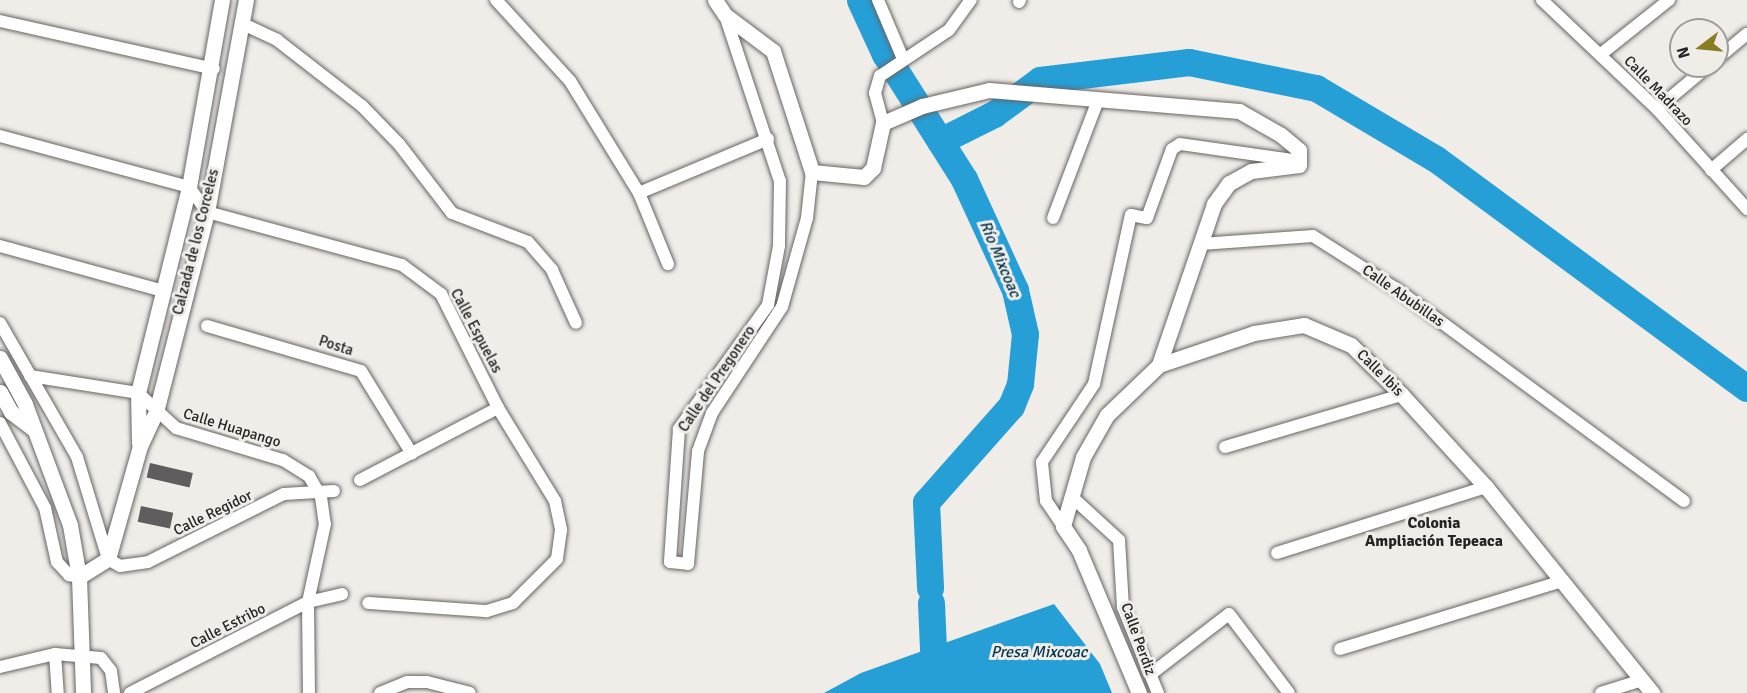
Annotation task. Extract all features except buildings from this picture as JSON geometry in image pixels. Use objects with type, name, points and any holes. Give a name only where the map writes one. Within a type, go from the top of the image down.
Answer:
[{"type":"street","name":"Calzada de los Corceles","points":[[140,446],[138,393],[189,187],[214,69],[222,0]]},
{"type":"street","name":"Calzada de los Corceles","points":[[108,558],[140,446],[156,412],[207,212],[246,0]]},
{"type":"street","points":[[496,0],[570,81],[639,193],[668,264]]},
{"type":"street","name":"Calle del Pregonero","points":[[715,0],[725,15],[768,139],[780,181],[779,246],[768,305],[679,429],[670,562],[688,564],[699,451],[712,412],[782,307],[807,218],[812,172],[773,51],[725,15]]},
{"type":"street","points":[[878,0],[903,60]]},
{"type":"street","points":[[812,172],[864,177],[873,168],[884,123],[876,93],[880,76],[949,30],[971,0]]},
{"type":"street","points":[[1601,54],[1669,0]]},
{"type":"street","name":"Calle Madrazo","points":[[1544,1],[1657,109],[1747,209]]},
{"type":"street","points":[[0,21],[214,69]]},
{"type":"street","points":[[243,24],[319,69],[362,106],[399,144],[452,213],[528,242],[552,270],[576,323]]},
{"type":"street","points":[[1729,49],[1747,34]]},
{"type":"street","points":[[1657,109],[1694,78]]},
{"type":"street","points":[[884,123],[922,106],[989,90],[1018,90],[1098,100],[1239,111],[1281,135],[1299,150],[1299,161],[1293,168],[1251,171],[1229,183],[1214,204],[1160,365]]},
{"type":"street","points":[[1053,218],[1098,100]]},
{"type":"street","points":[[0,136],[189,187],[207,212]]},
{"type":"street","points":[[639,193],[768,139]]},
{"type":"street","points":[[1711,170],[1747,140]]},
{"type":"street","points":[[1067,512],[1046,501],[1042,462],[1094,384],[1131,215],[1147,218],[1172,148],[1180,144],[1299,161]]},
{"type":"street","name":"Calle Espuelas","points":[[207,212],[402,265],[423,276],[441,294],[463,331],[498,408],[555,501],[561,530],[557,559],[513,603],[486,611],[368,603]]},
{"type":"street","name":"Calle Abubillas","points":[[1200,244],[1313,236],[1395,288],[1684,501]]},
{"type":"street","points":[[0,246],[163,291]]},
{"type":"street","points":[[0,323],[77,457],[108,558],[79,577],[69,575],[57,562],[45,508],[0,423]]},
{"type":"street","name":"Calle Ibis","points":[[1067,512],[1083,457],[1107,415],[1160,365],[1254,333],[1304,325],[1351,345],[1402,395],[1486,487],[1652,693]]},
{"type":"street","name":"Posta","points":[[207,326],[361,371],[412,454]]},
{"type":"street","points":[[0,358],[63,503],[79,577],[82,693]]},
{"type":"street","points":[[30,376],[138,393]]},
{"type":"street","points":[[0,392],[11,412],[32,428]]},
{"type":"street","name":"Calle Huapango","points":[[138,393],[176,428],[292,464],[318,490]]},
{"type":"street","points":[[1225,447],[1402,395]]},
{"type":"street","points":[[360,480],[498,408]]},
{"type":"street","points":[[1277,553],[1486,487]]},
{"type":"street","points":[[309,693],[308,602],[325,524],[318,490]]},
{"type":"street","name":"Calle Regidor","points":[[108,558],[120,566],[148,562],[284,494],[318,490],[334,491]]},
{"type":"street","name":"Calle Perdiz","points":[[1067,512],[1119,540],[1124,607],[1158,693]]},
{"type":"street","name":"Calle Perdiz","points":[[1067,512],[1079,550],[1139,693]]},
{"type":"street","points":[[1340,649],[1563,581]]},
{"type":"street","name":"Calle Estribo","points":[[130,693],[308,602],[342,594]]},
{"type":"street","points":[[1151,674],[1229,614],[1289,693]]},
{"type":"street","points":[[55,654],[58,693]]},
{"type":"street","points":[[0,668],[55,654],[82,656],[107,663],[114,693]]},
{"type":"street","points":[[1600,693],[1642,680]]},
{"type":"street","points":[[380,693],[407,682],[427,682],[470,693]]},
{"type":"water","name":"Presa Mixcoac","points":[[1054,604],[1100,664],[1112,693],[824,693],[861,673]]},
{"type":"waterway","name":"Río Mixcoac","points":[[860,0],[885,54],[964,179],[1015,290],[1025,334],[1020,384],[1011,406],[926,502],[930,588]]},
{"type":"waterway","points":[[940,141],[994,114],[1040,80],[1189,62],[1316,88],[1436,159],[1747,388]]},
{"type":"waterway","name":"Río Mixcoac","points":[[931,603],[933,649]]},
{"type":"district","name":"Colonia Ampliación Tepeaca","points":[[1434,532]]}]
